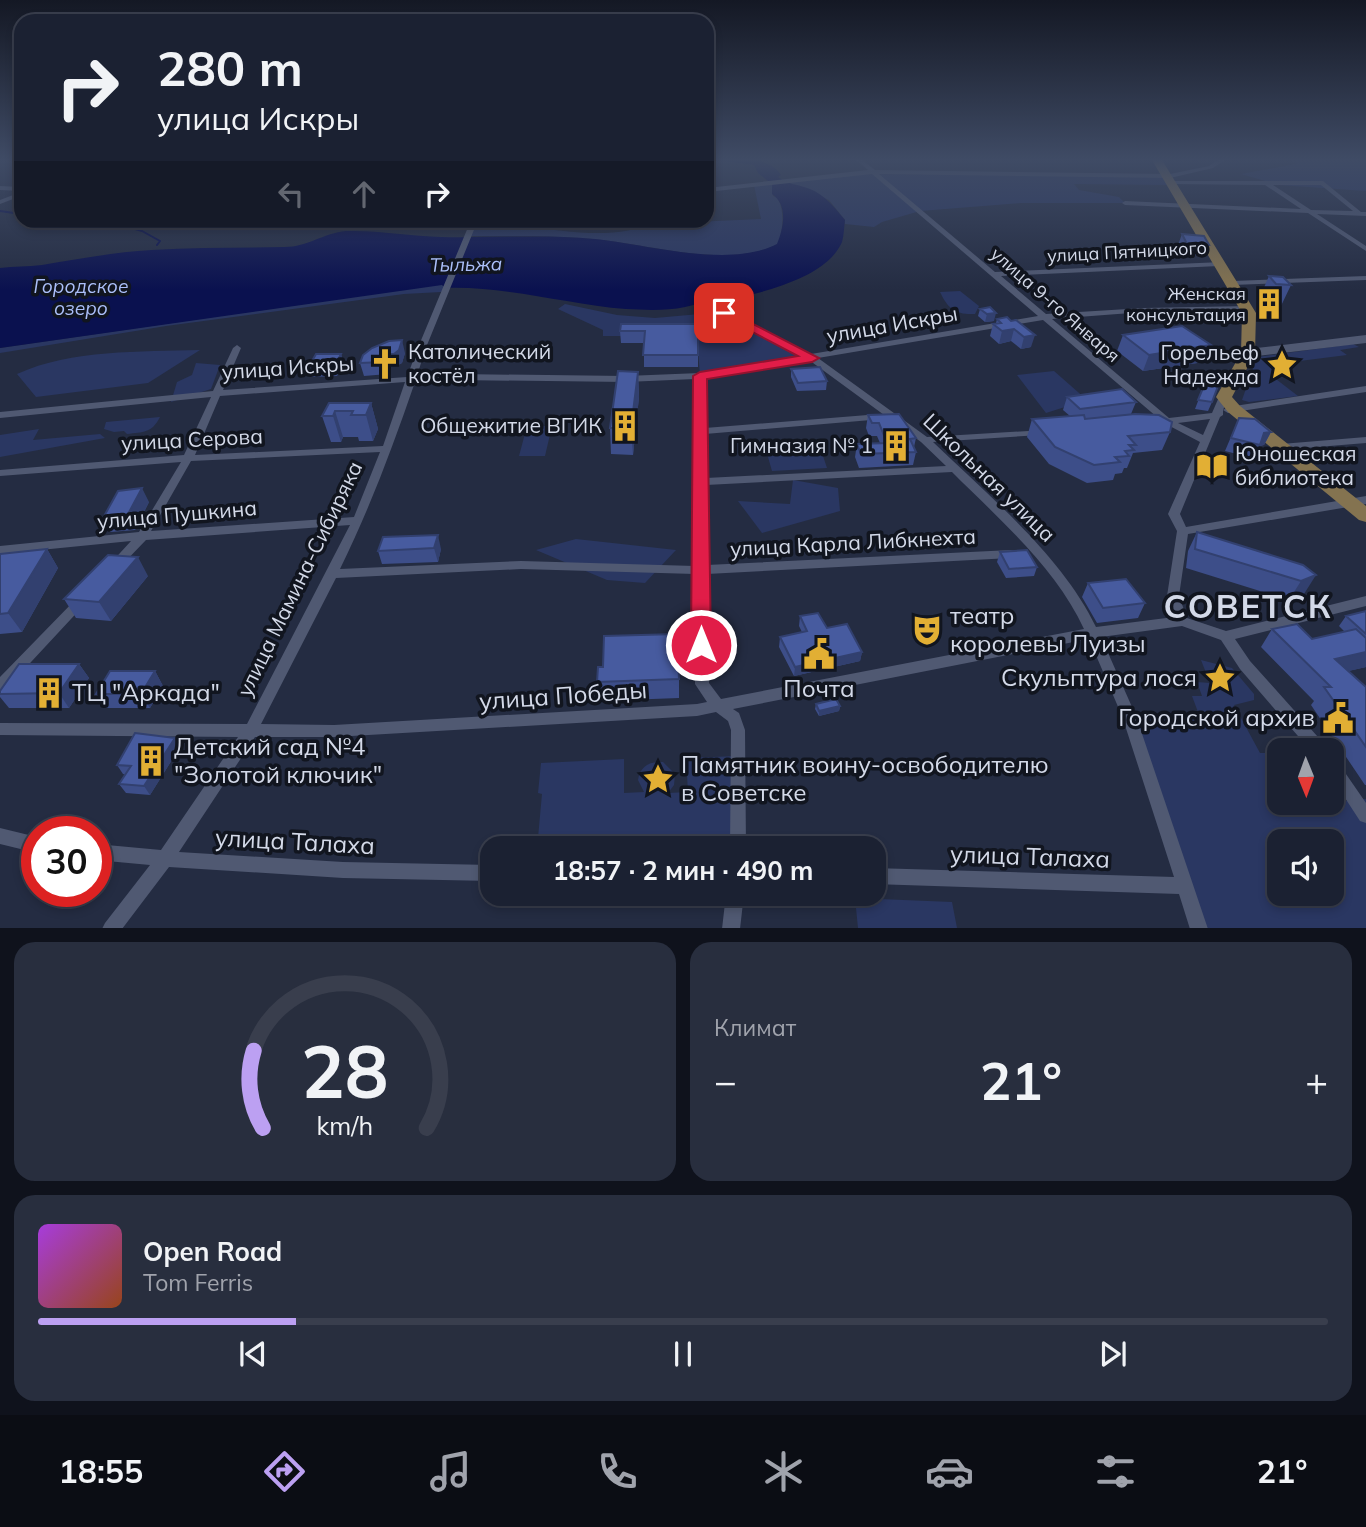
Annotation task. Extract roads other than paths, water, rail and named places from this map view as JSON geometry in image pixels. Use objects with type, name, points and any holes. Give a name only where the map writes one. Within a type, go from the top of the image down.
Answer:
[{"type":"main road","points":[[1184,205],[1246,308],[1250,321],[1248,353],[1224,409],[1358,501],[1366,516]]},
{"type":"street","name":"улица 9-го Января","points":[[911,203],[1167,421],[1206,441]]},
{"type":"street","points":[[1134,203],[1363,214]]},
{"type":"street","points":[[1298,203],[1366,249]]},
{"type":"street","name":"улица Мамина-Сибиряка","points":[[112,928],[165,859],[251,730],[332,574],[358,521],[445,291],[472,228]]},
{"type":"street","name":"улица Пятницкого","points":[[995,274],[1219,264]]},
{"type":"street","points":[[1231,283],[1366,278]]},
{"type":"street","name":"улица Искры","points":[[0,415],[218,393],[412,379],[626,379],[700,376],[1044,317],[1144,310],[1246,308]]},
{"type":"street","name":"Школьная улица","points":[[724,313],[812,358],[925,440],[1039,552],[1083,613],[1129,716],[1199,928]]},
{"type":"street","points":[[1248,353],[1366,339]]},
{"type":"street","points":[[104,576],[143,536],[188,458],[237,348]]},
{"type":"street","points":[[700,376],[702,684],[717,705],[734,717],[738,730],[738,836]]},
{"type":"street","points":[[1153,422],[1366,389]]},
{"type":"street","points":[[1182,621],[1173,596],[1183,531],[1174,514],[1206,441],[1224,409]]},
{"type":"street","points":[[702,431],[890,416]]},
{"type":"street","points":[[925,440],[1059,430]]},
{"type":"street","points":[[1281,447],[1366,440]]},
{"type":"street","name":"улица Серова","points":[[0,473],[188,458],[387,449]]},
{"type":"street","points":[[699,482],[954,469]]},
{"type":"street","points":[[1183,531],[1358,501]]},
{"type":"street","name":"улица Пушкина","points":[[0,550],[143,536],[358,521]]},
{"type":"street","name":"улица Карла Либкнехта","points":[[332,574],[521,565],[701,570],[928,561],[1039,552]]},
{"type":"street","points":[[0,687],[86,596]]},
{"type":"street","points":[[1310,738],[1245,664],[1226,636],[1366,601]]},
{"type":"street","name":"улица Победы","points":[[0,729],[334,731],[697,710],[1092,634],[1182,621],[1226,636]]},
{"type":"street","points":[[1344,784],[1366,816]]},
{"type":"street","points":[[0,836],[21,841]]},
{"type":"street","name":"улица Талаха","points":[[112,854],[408,873],[480,873]]},
{"type":"street","name":"улица Талаха","points":[[886,876],[1185,886]]},
{"type":"street","points":[[731,928],[734,906]]},
{"type":"water","name":"Городское озеро","points":[[830,203],[845,220],[842,242],[834,255],[807,275],[774,288],[726,301],[709,300],[670,309],[626,309],[514,292],[446,288],[442,285],[0,348],[0,268],[42,265],[138,251],[293,246],[346,231],[441,237],[576,238],[688,253],[736,254],[758,251],[777,244],[783,217],[781,204]]},
{"type":"waterway","points":[[0,211],[14,213]]},
{"type":"waterway","points":[[131,228],[160,241],[157,245]]},
{"type":"place","name":"Женская консультация","points":[[1269,304]]},
{"type":"place","name":"Католический костёл","points":[[385,364]]},
{"type":"place","name":"Горельеф Надежда","points":[[1282,365]]},
{"type":"place","name":"Общежитие ВГИК","points":[[625,426]]},
{"type":"place","name":"Гимназия № 1","points":[[896,446]]},
{"type":"place","name":"Юношеская библиотека","points":[[1212,466]]},
{"type":"place","name":"театр королевы Луизы","points":[[927,630]]},
{"type":"place","name":"Почта","points":[[819,654]]},
{"type":"place","name":"Скульптура лося","points":[[1220,678]]},
{"type":"place","name":"ТЦ \"Аркада\"","points":[[49,693]]},
{"type":"place","name":"Городской архив","points":[[1338,718]]},
{"type":"place","name":"Детский сад №4 \"Золотой ключик\"","points":[[151,761]]},
{"type":"place","name":"Памятник воину-освободителю в Советске","points":[[658,779]]},
{"type":"district","name":"СОВЕТСК","points":[[1248,606]]},
{"type":"water label","name":"Тыльжа","points":[[466,264]]}]
